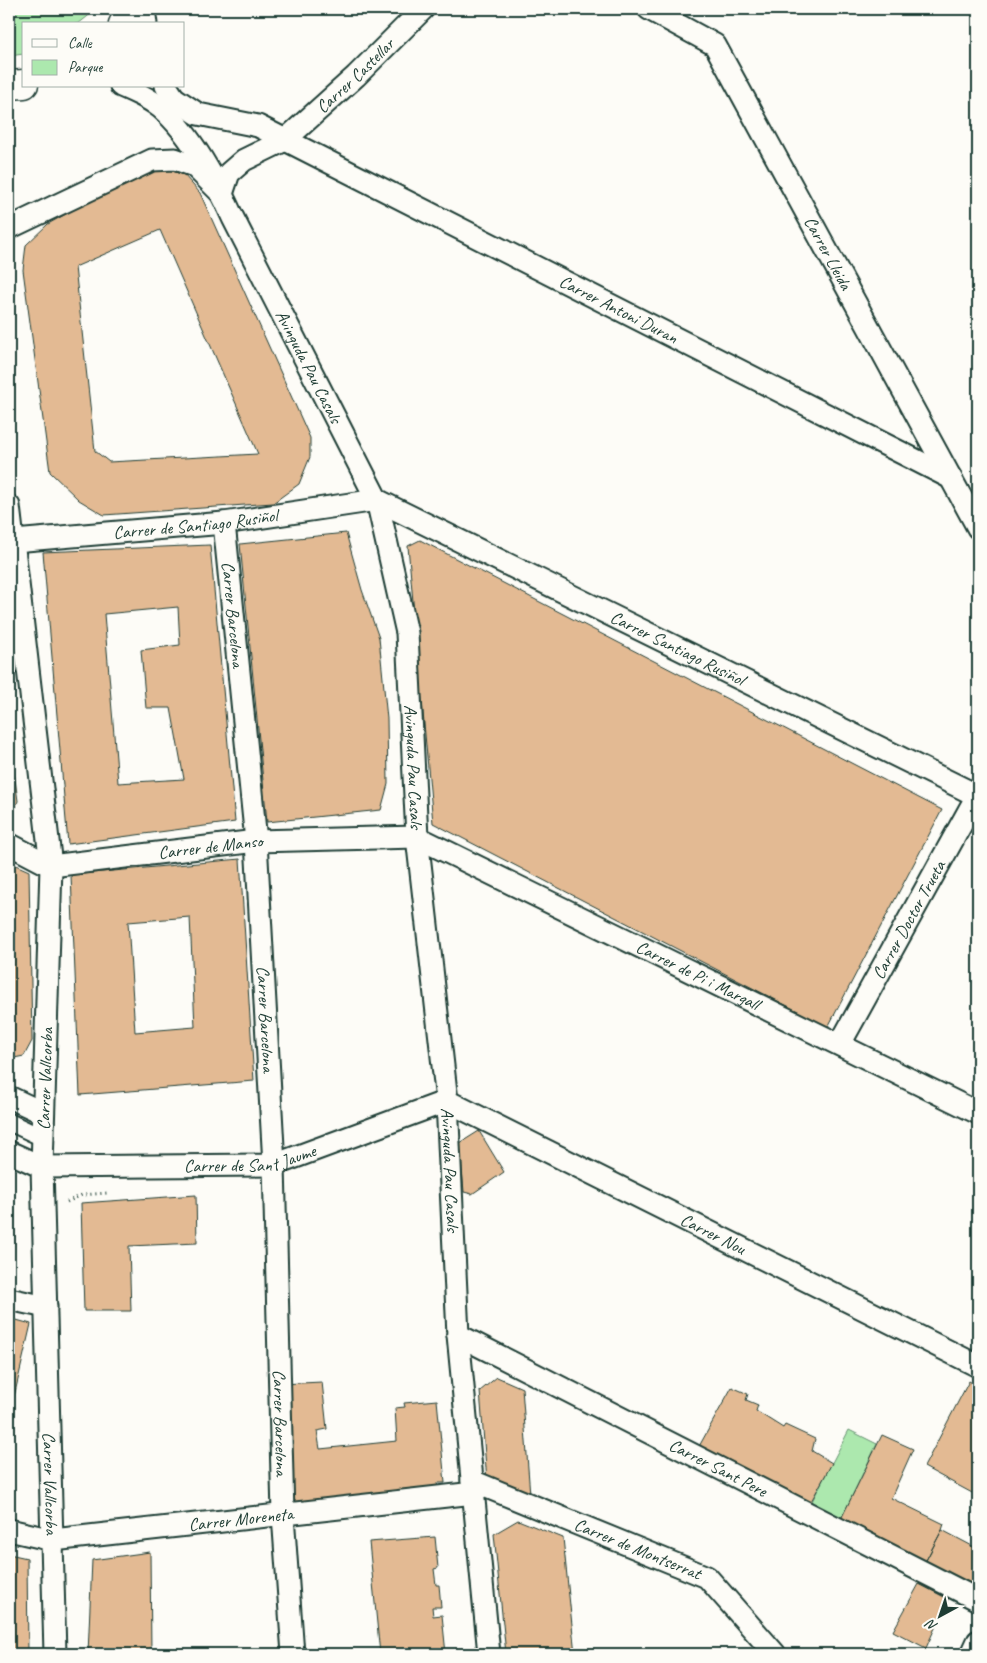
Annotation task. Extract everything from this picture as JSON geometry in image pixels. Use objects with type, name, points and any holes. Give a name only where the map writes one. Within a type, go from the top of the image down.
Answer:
[{"type":"main road","points":[[124,22],[133,9]]},
{"type":"street","points":[[144,9],[146,22]]},
{"type":"street","name":"Carrer Castellar","points":[[222,194],[229,173],[244,160],[285,140],[356,76],[424,9]]},
{"type":"street","name":"Carrer Lleida","points":[[649,9],[715,45],[978,528]]},
{"type":"street","name":"Avinguda Pau Casals","points":[[125,88],[140,94],[162,109],[199,154],[222,194],[378,500],[407,633],[417,837],[447,1101],[458,1335],[489,1654]]},
{"type":"street","points":[[167,88],[174,98],[198,114],[258,126],[285,140]]},
{"type":"street","name":"Carrer Antoni Duran","points":[[285,140],[951,478]]},
{"type":"street","points":[[9,228],[152,160],[175,159],[194,166],[222,194]]},
{"type":"street","name":"Carrer de Santiago Rusiñol","points":[[14,541],[224,523],[378,500]]},
{"type":"street","name":"Carrer Santiago Rusiñol","points":[[378,500],[978,795]]},
{"type":"street","name":"Carrer Vallcorba","points":[[9,506],[51,866],[42,1167],[55,1654]]},
{"type":"street","name":"Carrer Barcelona","points":[[224,523],[256,840],[274,1165],[282,1515],[293,1654]]},
{"type":"street","name":"Carrer Doctor Trueta","points":[[840,1044],[978,795]]},
{"type":"street","name":"Carrer de Manso","points":[[51,866],[256,840],[417,837]]},
{"type":"street","name":"Carrer de Pi i Margall","points":[[417,837],[978,1113]]},
{"type":"street","points":[[9,844],[51,866]]},
{"type":"street","points":[[9,1097],[43,1113]]},
{"type":"street","name":"Carrer de Sant Jaume","points":[[42,1167],[274,1165],[447,1101]]},
{"type":"street","name":"Carrer Nou","points":[[447,1101],[978,1366]]},
{"type":"street","points":[[9,1122],[42,1138]]},
{"type":"street","points":[[9,1152],[42,1167]]},
{"type":"street","points":[[9,1298],[46,1307]]},
{"type":"street","name":"Carrer Sant Pere","points":[[458,1335],[978,1600]]},
{"type":"street","name":"Carrer Moreneta","points":[[9,1530],[53,1540],[282,1515],[473,1487]]},
{"type":"street","name":"Carrer de Montserrat","points":[[473,1487],[707,1577],[775,1654]]},
{"type":"street","points":[[972,1654],[978,1641]]},
{"type":"green space","points":[[9,9],[97,9],[81,22],[22,22],[22,54],[9,56]]},
{"type":"green space","points":[[849,1430],[877,1444],[840,1521],[810,1505]]},
{"type":"building","points":[[148,168],[166,169],[184,175],[200,193],[310,438],[310,457],[299,484],[273,503],[104,515],[79,500],[50,472],[23,270],[26,245],[48,224]],"holes":[[[160,230],[258,454],[109,462],[95,451],[75,267]]]},
{"type":"building","points":[[346,533],[362,590],[379,638],[387,719],[388,784],[381,810],[267,822],[240,544]]},
{"type":"building","points":[[420,540],[942,810],[828,1027],[433,823],[408,546]]},
{"type":"building","points":[[210,545],[235,822],[68,844],[43,552]],"holes":[[[178,607],[180,645],[141,650],[146,708],[171,708],[184,779],[118,783],[104,614]]]},
{"type":"building","points":[[9,735],[18,801],[11,816],[9,816]]},
{"type":"building","points":[[240,859],[254,1081],[80,1095],[71,875]],"holes":[[[190,917],[195,1027],[135,1032],[128,922]]]},
{"type":"building","points":[[9,862],[29,871],[32,1041],[24,1056],[9,1059]]},
{"type":"building","points":[[479,1131],[504,1172],[472,1194],[464,1192],[460,1143]]},
{"type":"building","points":[[196,1195],[197,1243],[129,1246],[131,1311],[84,1311],[81,1203]]},
{"type":"building","points":[[9,1318],[31,1324],[9,1418]]},
{"type":"building","points":[[497,1377],[522,1388],[530,1495],[487,1481],[480,1391]]},
{"type":"building","points":[[969,1381],[978,1386],[978,1486],[974,1494],[924,1467]]},
{"type":"building","points":[[322,1382],[327,1429],[317,1431],[320,1449],[397,1441],[395,1408],[405,1407],[404,1403],[437,1400],[445,1483],[437,1483],[439,1491],[288,1504],[281,1384]]},
{"type":"building","points":[[732,1387],[748,1394],[746,1400],[758,1405],[756,1411],[783,1428],[785,1425],[815,1439],[812,1451],[832,1463],[808,1507],[697,1450]]},
{"type":"building","points":[[882,1435],[913,1449],[891,1498],[944,1524],[924,1564],[840,1521]]},
{"type":"building","points":[[518,1520],[563,1538],[575,1654],[506,1654],[494,1534]]},
{"type":"building","points":[[942,1530],[978,1549],[978,1598],[921,1570]]},
{"type":"building","points":[[435,1537],[438,1568],[434,1569],[436,1585],[439,1585],[441,1607],[432,1607],[433,1616],[442,1615],[446,1654],[380,1654],[369,1542]]},
{"type":"building","points":[[150,1552],[151,1654],[88,1654],[92,1560]]},
{"type":"building","points":[[9,1554],[27,1558],[28,1654],[9,1654]]},
{"type":"building","points":[[919,1584],[948,1599],[926,1648],[893,1631]]}]
